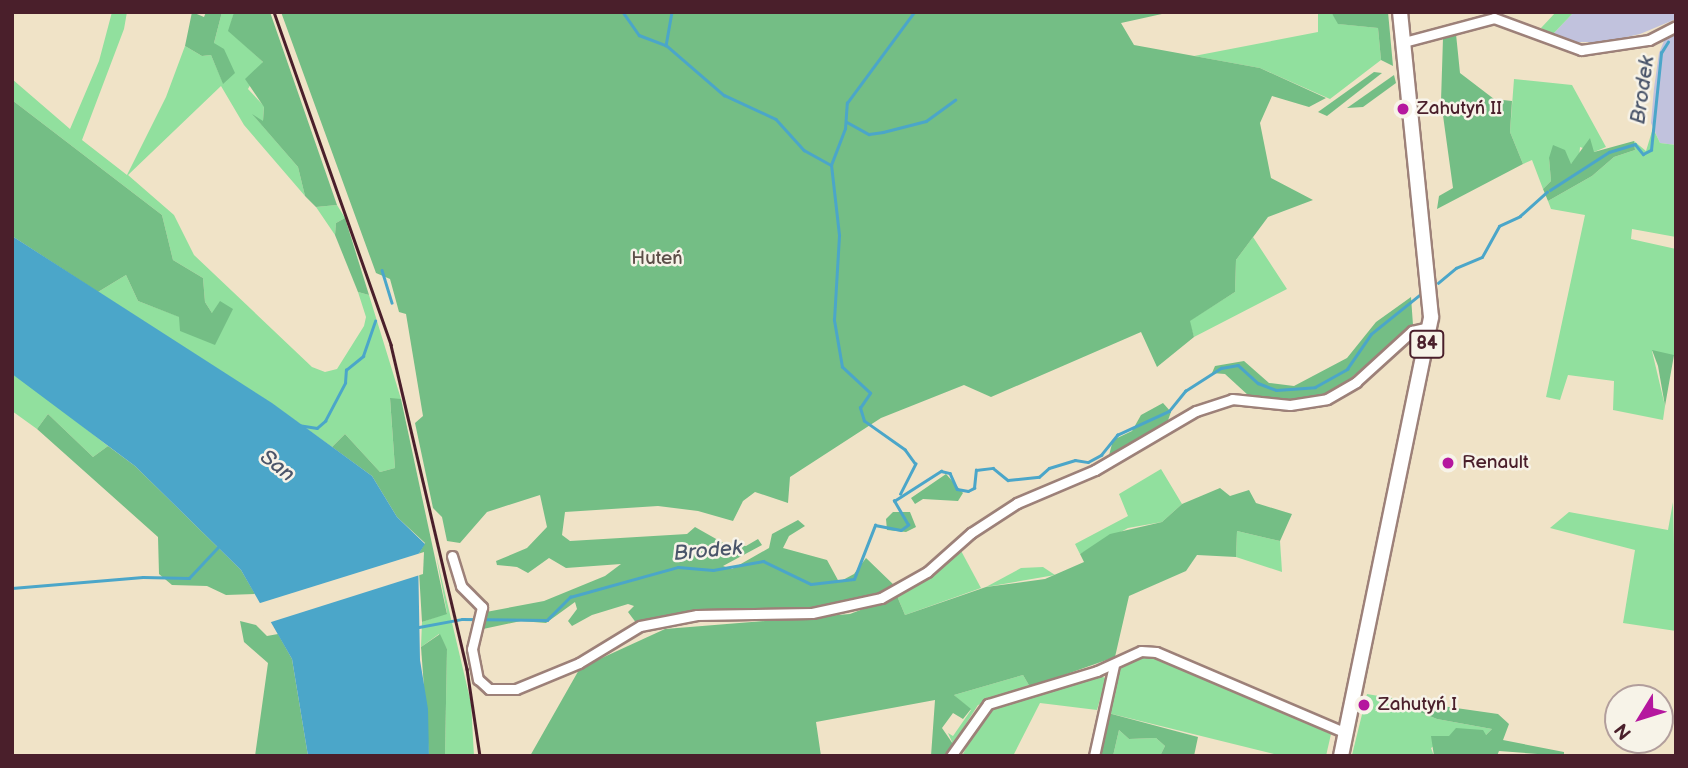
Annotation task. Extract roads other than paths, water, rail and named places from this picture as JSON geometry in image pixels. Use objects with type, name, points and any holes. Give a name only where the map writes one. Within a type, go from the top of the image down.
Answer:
[{"type":"main road","name":"84","points":[[1341,756],[1430,327],[1428,266],[1400,12]]},
{"type":"street","points":[[1404,42],[1494,18],[1581,50],[1649,40],[1676,26]]},
{"type":"street","points":[[452,556],[461,586],[481,612],[472,649],[478,679],[489,689],[498,691],[543,679],[579,663],[628,630],[671,618],[812,614],[855,607],[910,584],[1017,503],[1095,470],[1196,411],[1232,399],[1290,405],[1327,399],[1356,382],[1412,331],[1430,327]]},
{"type":"street","points":[[951,756],[988,704],[1114,665],[1141,651],[1156,652],[1346,733]]},
{"type":"street","points":[[1094,756],[1114,665]]},
{"type":"water","name":"San","points":[[12,236],[272,403],[372,476],[397,517],[425,544],[418,555],[420,660],[428,709],[429,756],[308,756],[292,659],[241,570],[135,466],[12,374]]},
{"type":"waterway","points":[[623,12],[639,35],[665,45]]},
{"type":"waterway","points":[[672,12],[666,45],[724,95],[776,119],[804,150],[831,165]]},
{"type":"waterway","points":[[900,494],[915,464],[905,450],[864,421],[860,408],[870,393],[842,367],[834,320],[839,235],[831,165],[845,129],[847,103],[914,12]]},
{"type":"waterway","name":"Brodek","points":[[1550,190],[1609,152],[1635,144],[1643,154],[1651,150],[1661,53],[1668,42]]},
{"type":"waterway","points":[[847,122],[869,134],[883,132],[926,121],[955,100]]},
{"type":"waterway","name":"Brodek","points":[[1438,283],[1456,268],[1482,257],[1499,226],[1520,216],[1547,192]]},
{"type":"waterway","points":[[382,270],[392,303]]},
{"type":"waterway","name":"Brodek","points":[[419,627],[462,619],[547,620],[570,597],[678,567],[713,570],[763,561],[811,584],[854,579],[875,525],[901,530],[908,525],[894,501],[941,471],[950,473],[957,489],[968,491],[974,488],[976,470],[993,468],[1008,480],[1039,477],[1049,468],[1075,460],[1088,462],[1101,455],[1117,435],[1169,411],[1185,391],[1221,368],[1238,365],[1258,383],[1276,390],[1315,387],[1347,369],[1371,334],[1423,292]]},
{"type":"waterway","points":[[298,425],[317,428],[325,421],[345,383],[346,370],[363,356],[375,321]]},
{"type":"waterway","points":[[12,588],[143,577],[189,578],[219,546]]},
{"type":"railway","points":[[274,12],[391,345],[467,669],[480,756]]},
{"type":"place","name":"Zahutyń II","points":[[1403,109]]},
{"type":"place","name":"Renault","points":[[1448,463]]},
{"type":"place","name":"Zahutyń I","points":[[1364,705]]},
{"type":"park label","name":"Huteń","points":[[657,259]]}]
